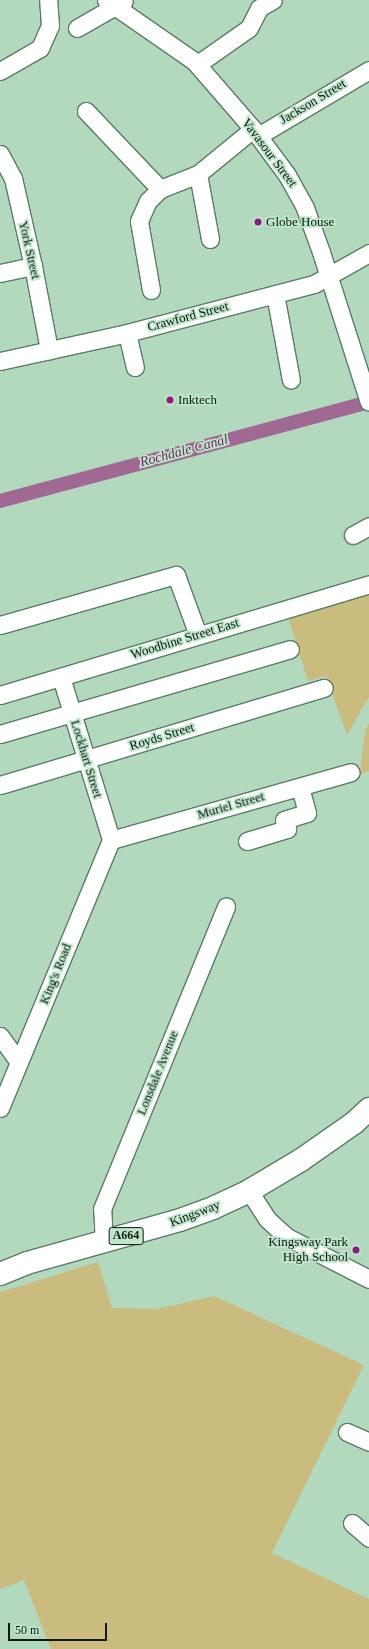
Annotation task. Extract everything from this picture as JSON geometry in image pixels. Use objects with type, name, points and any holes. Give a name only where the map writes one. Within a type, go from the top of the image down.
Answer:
[{"type":"highway","name":"Kingsway","points":[[0,1274],[27,1263],[104,1243],[180,1220],[249,1191],[301,1160],[354,1123],[369,1109]]},
{"type":"street","points":[[0,71],[40,48],[50,26],[48,0]]},
{"type":"street","points":[[198,66],[202,61],[249,28],[259,8],[273,0]]},
{"type":"street","points":[[77,28],[116,2]]},
{"type":"street","name":"Vavasour Street","points":[[116,2],[198,66],[256,132],[297,190],[369,402]]},
{"type":"street","name":"Jackson Street","points":[[160,189],[198,174],[256,132],[369,70]]},
{"type":"street","points":[[86,111],[160,189],[148,201],[139,221],[150,290]]},
{"type":"street","name":"York Street","points":[[0,154],[13,178],[34,266],[49,350]]},
{"type":"street","points":[[198,174],[210,239]]},
{"type":"street","name":"Crawford Street","points":[[0,361],[127,332],[314,284],[369,253]]},
{"type":"street","points":[[0,273],[34,266]]},
{"type":"street","points":[[275,294],[291,380]]},
{"type":"street","points":[[127,332],[135,367]]},
{"type":"street","points":[[353,535],[369,526]]},
{"type":"street","points":[[0,625],[176,576],[198,635]]},
{"type":"street","name":"Woodbine Street East","points":[[0,695],[369,584]]},
{"type":"street","points":[[0,734],[290,649]]},
{"type":"street","name":"Lockhart Street","points":[[61,677],[110,840]]},
{"type":"street","name":"Royds Street","points":[[0,785],[324,688]]},
{"type":"street","name":"Muriel Street","points":[[110,840],[351,772]]},
{"type":"street","points":[[247,841],[287,829],[284,820],[307,813],[300,787]]},
{"type":"street","name":"King's Road","points":[[0,1108],[110,840]]},
{"type":"street","name":"Lonsdale Avenue","points":[[104,1243],[102,1209],[226,906]]},
{"type":"street","points":[[3,1046],[19,1062]]},
{"type":"street","points":[[249,1191],[267,1219],[287,1237],[369,1279]]},
{"type":"street","points":[[347,1432],[369,1442]]},
{"type":"street","points":[[352,1523],[369,1538]]},
{"type":"shaded area","points":[[369,594],[369,697],[347,735],[326,676],[308,681],[288,617]]},
{"type":"shaded area","points":[[369,723],[369,771],[360,774],[365,731]]},
{"type":"shaded area","points":[[98,1262],[112,1308],[157,1309],[214,1296],[364,1365],[272,1553],[369,1599],[369,1649],[51,1649],[24,1580],[0,1589],[0,1292]]},
{"type":"waterway","name":"Rochdale Canal","points":[[0,501],[369,402]]},
{"type":"place","name":"Globe House","points":[[258,222]]},
{"type":"place","name":"Inktech","points":[[170,400]]},
{"type":"place","name":"Kingsway Park High School","points":[[356,1250]]}]
